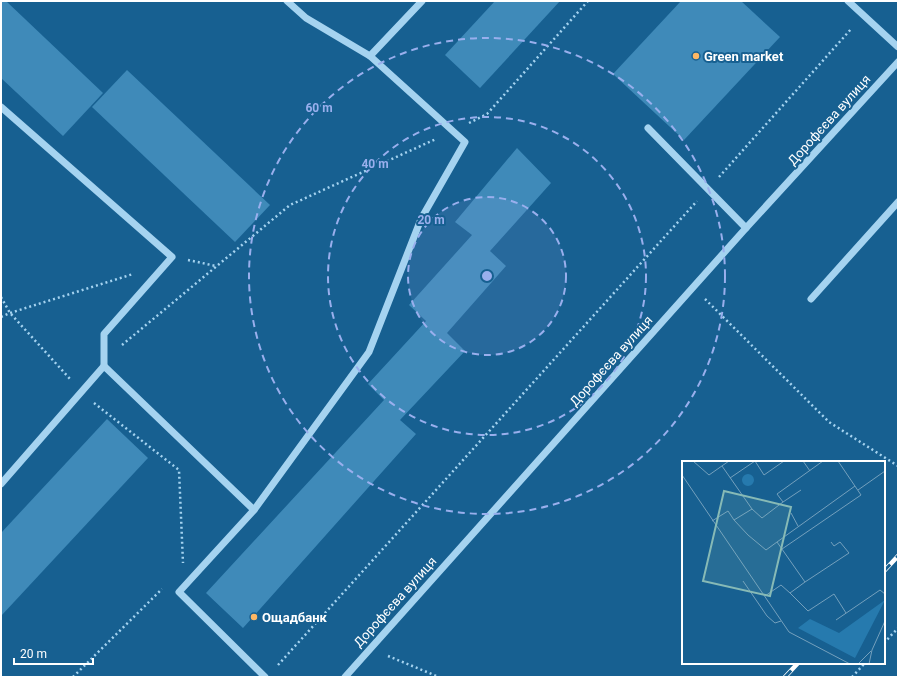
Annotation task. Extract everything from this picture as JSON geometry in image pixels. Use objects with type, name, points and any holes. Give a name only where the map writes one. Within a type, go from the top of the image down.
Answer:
[{"type":"street","points":[[265,677],[179,592],[254,510],[369,352],[421,220],[465,142],[370,56],[306,18],[287,1]]},
{"type":"street","points":[[370,56],[422,1]]},
{"type":"street","points":[[848,1],[898,47]]},
{"type":"street","name":"Дорофєєва вулиця","points":[[345,677],[746,228],[898,62]]},
{"type":"street","points":[[1,107],[172,257],[104,334],[105,368],[254,510]]},
{"type":"street","points":[[648,128],[746,228]]},
{"type":"street","points":[[811,299],[898,202]]},
{"type":"street","points":[[1,484],[81,392],[105,368]]},
{"type":"path","points":[[105,368],[121,345],[290,205],[487,114],[588,1]]},
{"type":"path","points":[[273,671],[708,190],[863,15]]},
{"type":"path","points":[[172,257],[217,266]]},
{"type":"path","points":[[1,317],[137,272]]},
{"type":"path","points":[[693,287],[829,422],[898,466]]},
{"type":"path","points":[[1,297],[10,313],[87,398],[179,470],[183,568]]},
{"type":"path","points":[[73,677],[166,585]]},
{"type":"path","points":[[885,642],[898,628]]},
{"type":"path","points":[[370,648],[439,677]]},
{"type":"path","points":[[852,677],[864,664]]},
{"type":"building","points":[[1,1],[6,1],[103,93],[63,136],[1,78]]},
{"type":"building","points":[[495,1],[560,1],[480,88],[445,55]]},
{"type":"building","name":"Green market","points":[[681,1],[741,1],[780,37],[684,140],[613,74]]},
{"type":"building","points":[[127,70],[270,205],[235,242],[92,107]]},
{"type":"building","points":[[517,148],[551,183],[490,251],[506,266],[447,333],[465,351],[400,420],[416,434],[243,628],[206,593],[384,400],[368,384],[426,321],[409,305],[472,235],[455,222]]},
{"type":"building","points":[[107,419],[148,458],[1,616],[1,533]]},
{"type":"railway","points":[[885,570],[898,556]]},
{"type":"railway","points":[[785,677],[797,664]]},
{"type":"place","name":"Green market","points":[[696,56]]},
{"type":"place","name":"Ощадбанк","points":[[254,617]]}]
